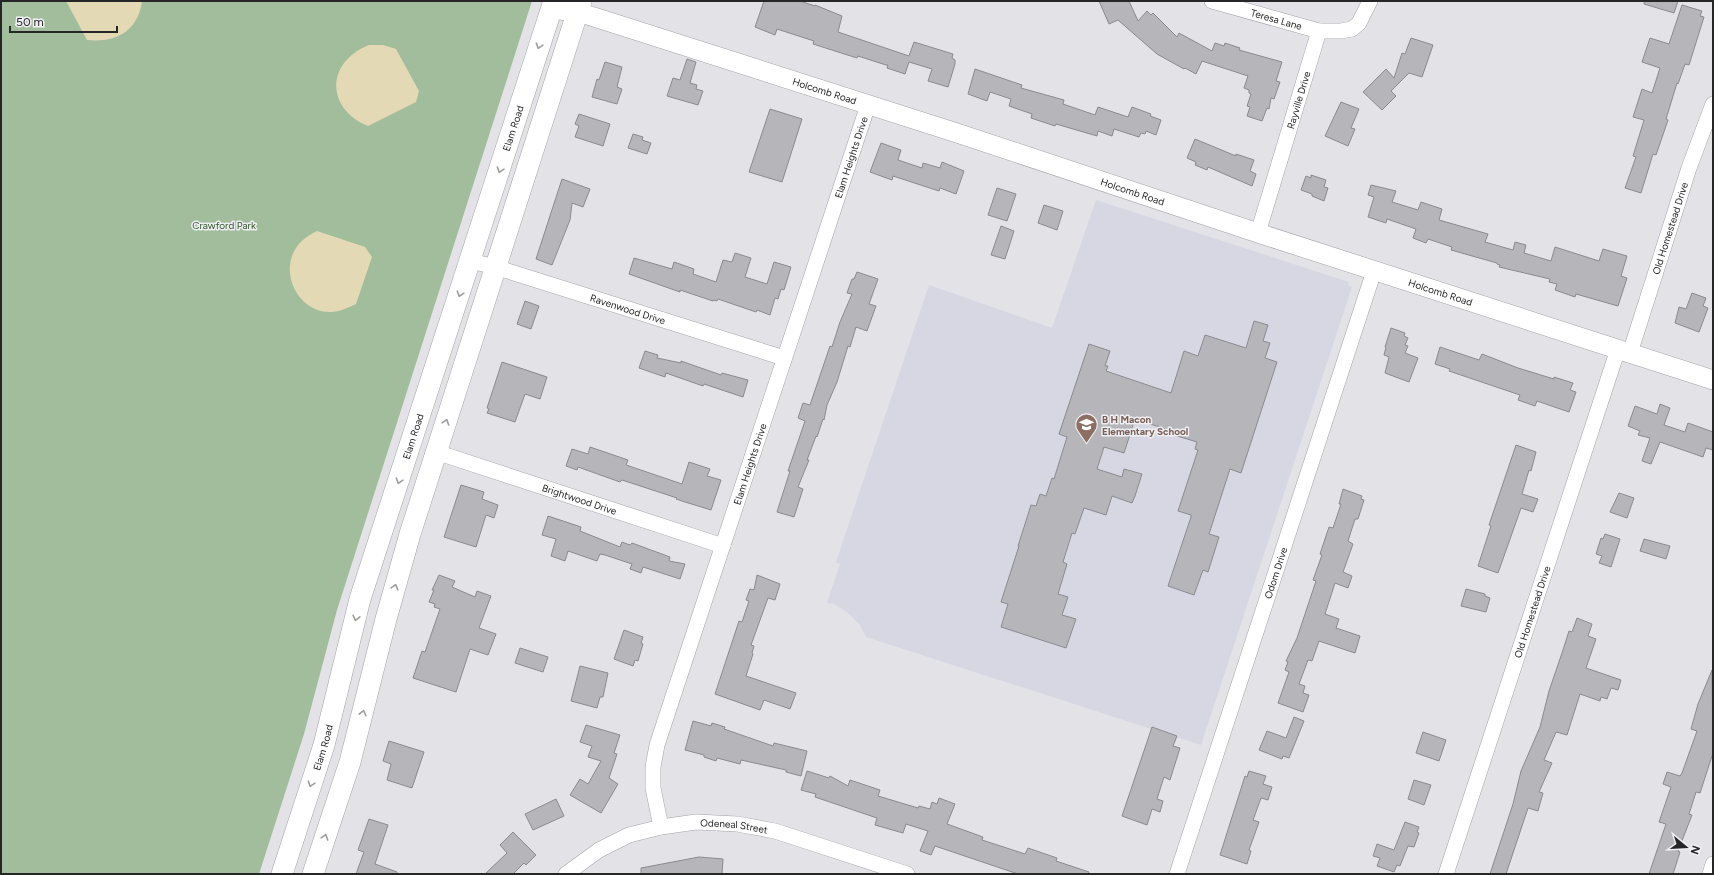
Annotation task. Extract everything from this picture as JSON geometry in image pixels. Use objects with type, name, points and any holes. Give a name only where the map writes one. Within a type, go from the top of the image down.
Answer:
[{"type":"main road","name":"Elam Road","points":[[282,874],[324,745],[360,599],[553,5]]},
{"type":"main road","points":[[313,874],[350,762],[386,619],[410,534],[579,7]]},
{"type":"main road","points":[[410,444],[436,452]]},
{"type":"street","name":"Teresa Lane","points":[[1212,1],[1319,31]]},
{"type":"street","points":[[1319,31],[1341,31],[1352,29],[1359,23],[1370,1]]},
{"type":"street","name":"Holcomb Road","points":[[553,5],[579,7],[868,105],[1374,271],[1713,380]]},
{"type":"street","name":"Rayville Drive","points":[[1258,233],[1319,31]]},
{"type":"street","name":"Old Homestead Drive","points":[[1446,874],[1624,351],[1713,104]]},
{"type":"street","name":"Elam Heights Drive","points":[[661,827],[653,788],[653,767],[657,745],[868,105]]},
{"type":"street","name":"Ravenwood Drive","points":[[471,261],[495,267],[784,358]]},
{"type":"street","name":"Odom Drive","points":[[1176,874],[1374,271]]},
{"type":"street","name":"Brightwood Drive","points":[[436,452],[723,546]]},
{"type":"street","name":"Odeneal Street","points":[[566,874],[599,850],[629,835],[661,827],[696,822],[737,824],[775,830],[907,874]]},
{"type":"street","points":[[1710,874],[1713,864]]},
{"type":"shaded area","name":"B H Macon Elementary School","points":[[1096,200],[1349,282],[1348,285],[1352,287],[1201,745],[866,637],[860,625],[847,612],[834,604],[827,603],[840,564],[836,562],[929,285],[1052,328]]},
{"type":"green space","name":"Crawford Park","points":[[1,1],[532,1],[337,610],[304,734],[259,874],[1,874]]},
{"type":"sand","points":[[66,1],[142,1],[140,12],[136,21],[124,33],[107,40],[87,40]]},
{"type":"sand","points":[[369,45],[383,45],[396,49],[419,91],[416,102],[368,126],[354,118],[344,108],[338,97],[336,85],[338,73],[345,62],[355,53]]},
{"type":"sand","points":[[317,231],[365,247],[372,257],[356,304],[340,311],[330,312],[309,306],[301,299],[291,280],[291,258],[296,248],[305,238]]},
{"type":"building","points":[[764,1],[800,1],[815,5],[842,16],[838,32],[909,56],[914,42],[953,54],[952,58],[955,60],[955,64],[948,87],[928,81],[932,69],[909,62],[905,74],[887,68],[888,65],[858,56],[857,58],[813,44],[814,41],[777,29],[775,35],[755,27]]},
{"type":"building","points":[[1099,1],[1129,1],[1138,21],[1147,11],[1151,15],[1153,13],[1177,37],[1179,33],[1212,51],[1215,43],[1224,46],[1225,43],[1240,48],[1239,50],[1282,62],[1276,81],[1280,82],[1274,99],[1271,98],[1269,109],[1267,108],[1262,121],[1247,116],[1250,107],[1247,106],[1251,94],[1249,93],[1249,90],[1244,88],[1248,76],[1202,61],[1196,74],[1185,68],[1184,69],[1157,54],[1118,20],[1109,24]]},
{"type":"building","points":[[1644,1],[1678,1],[1674,13],[1644,4]]},
{"type":"building","points":[[1682,5],[1702,11],[1700,16],[1704,17],[1689,65],[1685,64],[1678,84],[1677,83],[1666,119],[1668,120],[1656,155],[1653,154],[1641,193],[1625,188],[1636,157],[1633,156],[1644,120],[1633,117],[1642,89],[1652,93],[1660,68],[1642,62],[1650,38],[1669,44]]},
{"type":"building","points":[[1411,38],[1433,45],[1422,77],[1409,73],[1391,91],[1396,96],[1382,110],[1363,92],[1386,69],[1394,78],[1402,53],[1405,54]]},
{"type":"building","points":[[687,59],[696,62],[690,83],[697,85],[696,89],[703,91],[698,105],[667,96],[673,78],[680,80]]},
{"type":"building","points":[[605,62],[622,67],[617,87],[622,89],[617,104],[592,97],[597,79],[599,80]]},
{"type":"building","points":[[975,69],[1022,85],[1021,88],[1064,100],[1063,104],[1095,115],[1098,107],[1128,117],[1132,107],[1151,114],[1150,116],[1161,120],[1156,135],[1146,131],[1145,134],[1141,133],[1139,137],[1114,129],[1112,136],[1098,131],[1097,136],[1056,124],[1055,126],[1031,118],[1032,114],[1009,106],[1011,99],[990,92],[987,101],[968,94]]},
{"type":"building","points":[[1341,102],[1359,109],[1351,128],[1355,129],[1348,146],[1325,136]]},
{"type":"building","points":[[770,109],[802,119],[782,182],[749,172]]},
{"type":"building","points":[[579,114],[610,124],[603,146],[575,137],[579,126],[575,124]]},
{"type":"building","points":[[633,134],[643,137],[642,140],[651,143],[647,154],[628,148]]},
{"type":"building","points":[[1195,139],[1236,156],[1236,154],[1254,160],[1250,171],[1256,174],[1252,186],[1208,167],[1207,170],[1195,165],[1196,162],[1187,158]]},
{"type":"building","points":[[881,143],[901,150],[898,160],[922,168],[923,163],[940,168],[942,162],[964,171],[956,194],[940,188],[939,191],[893,176],[892,180],[870,172]]},
{"type":"building","points":[[1311,175],[1326,180],[1324,187],[1328,188],[1324,201],[1301,190],[1306,176],[1311,178]]},
{"type":"building","points":[[562,179],[590,189],[583,207],[572,203],[570,220],[552,265],[536,259]]},
{"type":"building","points":[[1371,185],[1396,191],[1392,202],[1418,210],[1421,202],[1442,209],[1439,220],[1488,234],[1485,242],[1513,250],[1515,242],[1526,245],[1524,253],[1551,261],[1555,247],[1599,261],[1603,249],[1627,256],[1621,276],[1627,278],[1618,306],[1576,294],[1575,297],[1555,290],[1557,284],[1549,282],[1550,279],[1499,267],[1500,265],[1497,263],[1451,250],[1452,247],[1428,239],[1426,243],[1413,238],[1416,229],[1387,219],[1386,223],[1368,217],[1374,197],[1368,195]]},
{"type":"building","points":[[997,188],[1016,194],[1007,221],[988,215]]},
{"type":"building","points":[[1044,205],[1063,211],[1057,230],[1038,223]]},
{"type":"building","points":[[1001,226],[1014,231],[1005,259],[991,255]]},
{"type":"building","points":[[735,253],[751,258],[745,277],[767,284],[774,262],[791,267],[784,290],[781,289],[778,299],[775,298],[770,315],[757,310],[756,312],[718,299],[717,301],[713,301],[680,290],[680,292],[629,274],[634,258],[672,269],[674,262],[694,269],[693,274],[716,282],[723,260],[732,262]]},
{"type":"building","points":[[857,272],[878,279],[869,304],[876,306],[867,331],[856,327],[850,347],[848,346],[837,382],[827,405],[824,420],[823,419],[817,437],[816,436],[807,460],[809,460],[798,487],[803,489],[794,517],[777,512],[790,471],[788,471],[805,421],[798,418],[803,403],[810,405],[830,346],[832,347],[840,322],[852,294],[847,293],[852,279],[854,279]]},
{"type":"building","points":[[1692,293],[1706,298],[1703,306],[1708,308],[1699,332],[1675,323],[1679,307],[1686,309]]},
{"type":"building","points":[[525,301],[539,306],[531,329],[517,324]]},
{"type":"building","points":[[1254,321],[1268,325],[1263,341],[1270,343],[1265,358],[1277,362],[1241,473],[1230,469],[1209,534],[1219,537],[1208,572],[1203,570],[1194,595],[1168,586],[1191,517],[1191,515],[1178,511],[1198,450],[1195,449],[1197,442],[1174,435],[1175,432],[1135,419],[1124,453],[1104,447],[1097,469],[1122,477],[1124,469],[1142,474],[1132,503],[1112,496],[1106,515],[1084,508],[1075,534],[1072,533],[1063,562],[1067,564],[1058,594],[1068,597],[1062,615],[1076,619],[1066,648],[1001,627],[1008,604],[1001,602],[1018,546],[1031,505],[1036,506],[1040,494],[1046,496],[1052,478],[1054,479],[1067,437],[1059,434],[1089,344],[1110,351],[1105,366],[1108,366],[1106,371],[1171,393],[1184,351],[1198,356],[1205,335],[1246,348]]},
{"type":"building","points":[[1391,328],[1405,333],[1404,336],[1408,338],[1405,345],[1408,346],[1405,353],[1418,358],[1409,382],[1385,373],[1389,357],[1384,355],[1385,347]]},
{"type":"building","points":[[1440,347],[1479,360],[1482,354],[1518,368],[1573,383],[1570,390],[1576,392],[1569,412],[1537,401],[1535,406],[1518,400],[1520,395],[1449,371],[1450,369],[1435,364]]},
{"type":"building","points":[[645,351],[658,355],[657,358],[681,363],[681,361],[721,375],[722,373],[748,380],[743,397],[704,384],[703,386],[666,373],[665,377],[639,368]]},
{"type":"building","points":[[502,362],[547,377],[540,399],[525,394],[515,422],[487,413],[489,409],[487,408]]},
{"type":"building","points":[[1660,404],[1670,408],[1664,425],[1685,432],[1688,423],[1713,432],[1713,450],[1706,448],[1703,457],[1660,442],[1651,464],[1642,461],[1650,438],[1638,435],[1640,431],[1628,426],[1635,406],[1657,414]]},
{"type":"building","points":[[1516,445],[1536,452],[1531,471],[1529,470],[1522,494],[1538,499],[1533,512],[1521,508],[1498,573],[1478,566],[1491,526],[1489,525]]},
{"type":"building","points":[[590,447],[628,460],[626,465],[682,484],[689,462],[710,469],[707,476],[721,480],[711,510],[622,480],[620,482],[578,467],[577,470],[566,466],[572,449],[588,454]]},
{"type":"building","points":[[461,485],[484,492],[482,499],[498,505],[494,518],[486,515],[476,547],[444,537]]},
{"type":"building","points":[[1343,489],[1362,496],[1361,499],[1364,500],[1358,519],[1355,519],[1348,541],[1353,544],[1343,572],[1352,576],[1348,588],[1335,583],[1325,614],[1339,619],[1336,628],[1360,636],[1355,653],[1319,641],[1312,661],[1308,660],[1299,684],[1305,686],[1303,693],[1309,695],[1303,712],[1278,703],[1289,672],[1285,670],[1288,662],[1286,661],[1297,638],[1316,581],[1313,580],[1322,555],[1320,554],[1329,527],[1333,528],[1341,504],[1339,504]]},
{"type":"building","points":[[1619,493],[1634,498],[1627,518],[1610,512]]},
{"type":"building","points":[[548,516],[581,527],[580,531],[620,547],[622,542],[630,545],[632,543],[670,557],[669,561],[685,564],[680,579],[643,567],[641,573],[630,569],[632,564],[600,554],[597,561],[568,551],[565,561],[551,556],[556,539],[542,535]]},
{"type":"building","points":[[1605,534],[1620,539],[1611,567],[1599,563],[1602,556],[1596,554],[1601,538],[1603,539]]},
{"type":"building","points":[[1644,539],[1670,546],[1666,559],[1640,551]]},
{"type":"building","points":[[439,575],[455,581],[452,587],[475,597],[477,591],[491,596],[479,628],[496,634],[488,655],[470,649],[456,692],[413,678],[422,651],[425,652],[440,609],[434,607],[435,604],[429,602],[434,590],[432,590]]},
{"type":"building","points":[[757,575],[780,584],[775,600],[768,598],[751,645],[754,646],[753,654],[746,676],[796,693],[790,709],[764,700],[760,710],[715,694],[739,621],[742,622],[749,601],[746,600],[750,589],[754,590]]},
{"type":"building","points":[[1466,589],[1485,594],[1485,596],[1490,598],[1486,612],[1461,606]]},
{"type":"building","points":[[1577,618],[1592,624],[1588,636],[1596,639],[1586,668],[1621,680],[1618,690],[1611,688],[1607,699],[1601,697],[1600,701],[1580,694],[1567,735],[1556,732],[1544,760],[1552,763],[1539,792],[1543,793],[1538,811],[1528,808],[1506,874],[1490,874],[1513,804],[1521,771],[1540,727],[1549,691],[1569,631],[1572,632]]},
{"type":"building","points":[[624,630],[643,637],[641,643],[643,644],[638,661],[635,660],[633,666],[614,659]]},
{"type":"building","points":[[520,648],[548,657],[543,672],[515,663]]},
{"type":"building","points":[[580,666],[608,673],[603,697],[600,697],[597,708],[571,701]]},
{"type":"building","points":[[1712,670],[1713,753],[1700,793],[1696,792],[1689,814],[1692,815],[1678,851],[1680,852],[1673,874],[1649,874],[1666,824],[1659,822],[1671,787],[1663,784],[1667,772],[1680,776],[1682,773],[1697,731],[1691,729],[1698,704]]},
{"type":"building","points":[[1294,717],[1304,721],[1289,758],[1283,756],[1282,759],[1259,750],[1267,731],[1286,738]]},
{"type":"building","points":[[693,721],[711,726],[712,723],[725,727],[724,729],[773,746],[774,743],[807,751],[801,776],[786,772],[786,770],[741,760],[740,764],[717,758],[716,761],[704,757],[704,755],[685,750]]},
{"type":"building","points":[[586,725],[620,735],[614,753],[617,754],[609,778],[618,784],[601,813],[570,795],[580,779],[588,784],[601,761],[588,757],[592,746],[580,742]]},
{"type":"building","points":[[1152,727],[1177,736],[1173,746],[1180,748],[1170,780],[1164,777],[1157,799],[1163,801],[1160,812],[1152,809],[1147,825],[1122,816]]},
{"type":"building","points":[[1423,732],[1446,740],[1439,761],[1416,753]]},
{"type":"building","points":[[389,741],[424,752],[412,788],[387,780],[391,764],[383,761]]},
{"type":"building","points":[[807,771],[829,778],[830,776],[848,786],[850,780],[880,790],[878,796],[918,808],[919,806],[930,809],[932,802],[937,804],[939,798],[955,804],[947,824],[983,837],[982,840],[1025,854],[1028,848],[1057,858],[1056,861],[1089,872],[1088,874],[1018,874],[935,846],[931,855],[920,851],[928,831],[906,824],[903,833],[875,825],[877,818],[815,797],[816,794],[801,790]]},
{"type":"building","points":[[1249,771],[1266,776],[1263,784],[1272,787],[1268,800],[1261,798],[1253,820],[1259,822],[1249,850],[1251,851],[1247,864],[1220,855],[1245,776],[1247,777]]},
{"type":"building","points":[[1414,780],[1431,785],[1424,805],[1408,799]]},
{"type":"building","points":[[556,799],[564,816],[533,830],[525,814]]},
{"type":"building","points":[[369,819],[388,825],[375,864],[397,872],[397,874],[356,874],[364,852],[358,850]]},
{"type":"building","points":[[1405,822],[1419,827],[1417,832],[1419,833],[1414,847],[1408,846],[1400,866],[1397,865],[1394,872],[1377,866],[1380,858],[1373,856],[1377,844],[1394,850]]},
{"type":"building","points":[[513,832],[536,855],[526,865],[524,863],[513,874],[485,874],[507,853],[500,845]]},
{"type":"building","points":[[699,857],[723,859],[722,874],[641,874],[641,868]]},
{"type":"place","name":"B H Macon Elementary School","points":[[1086,444]]}]
